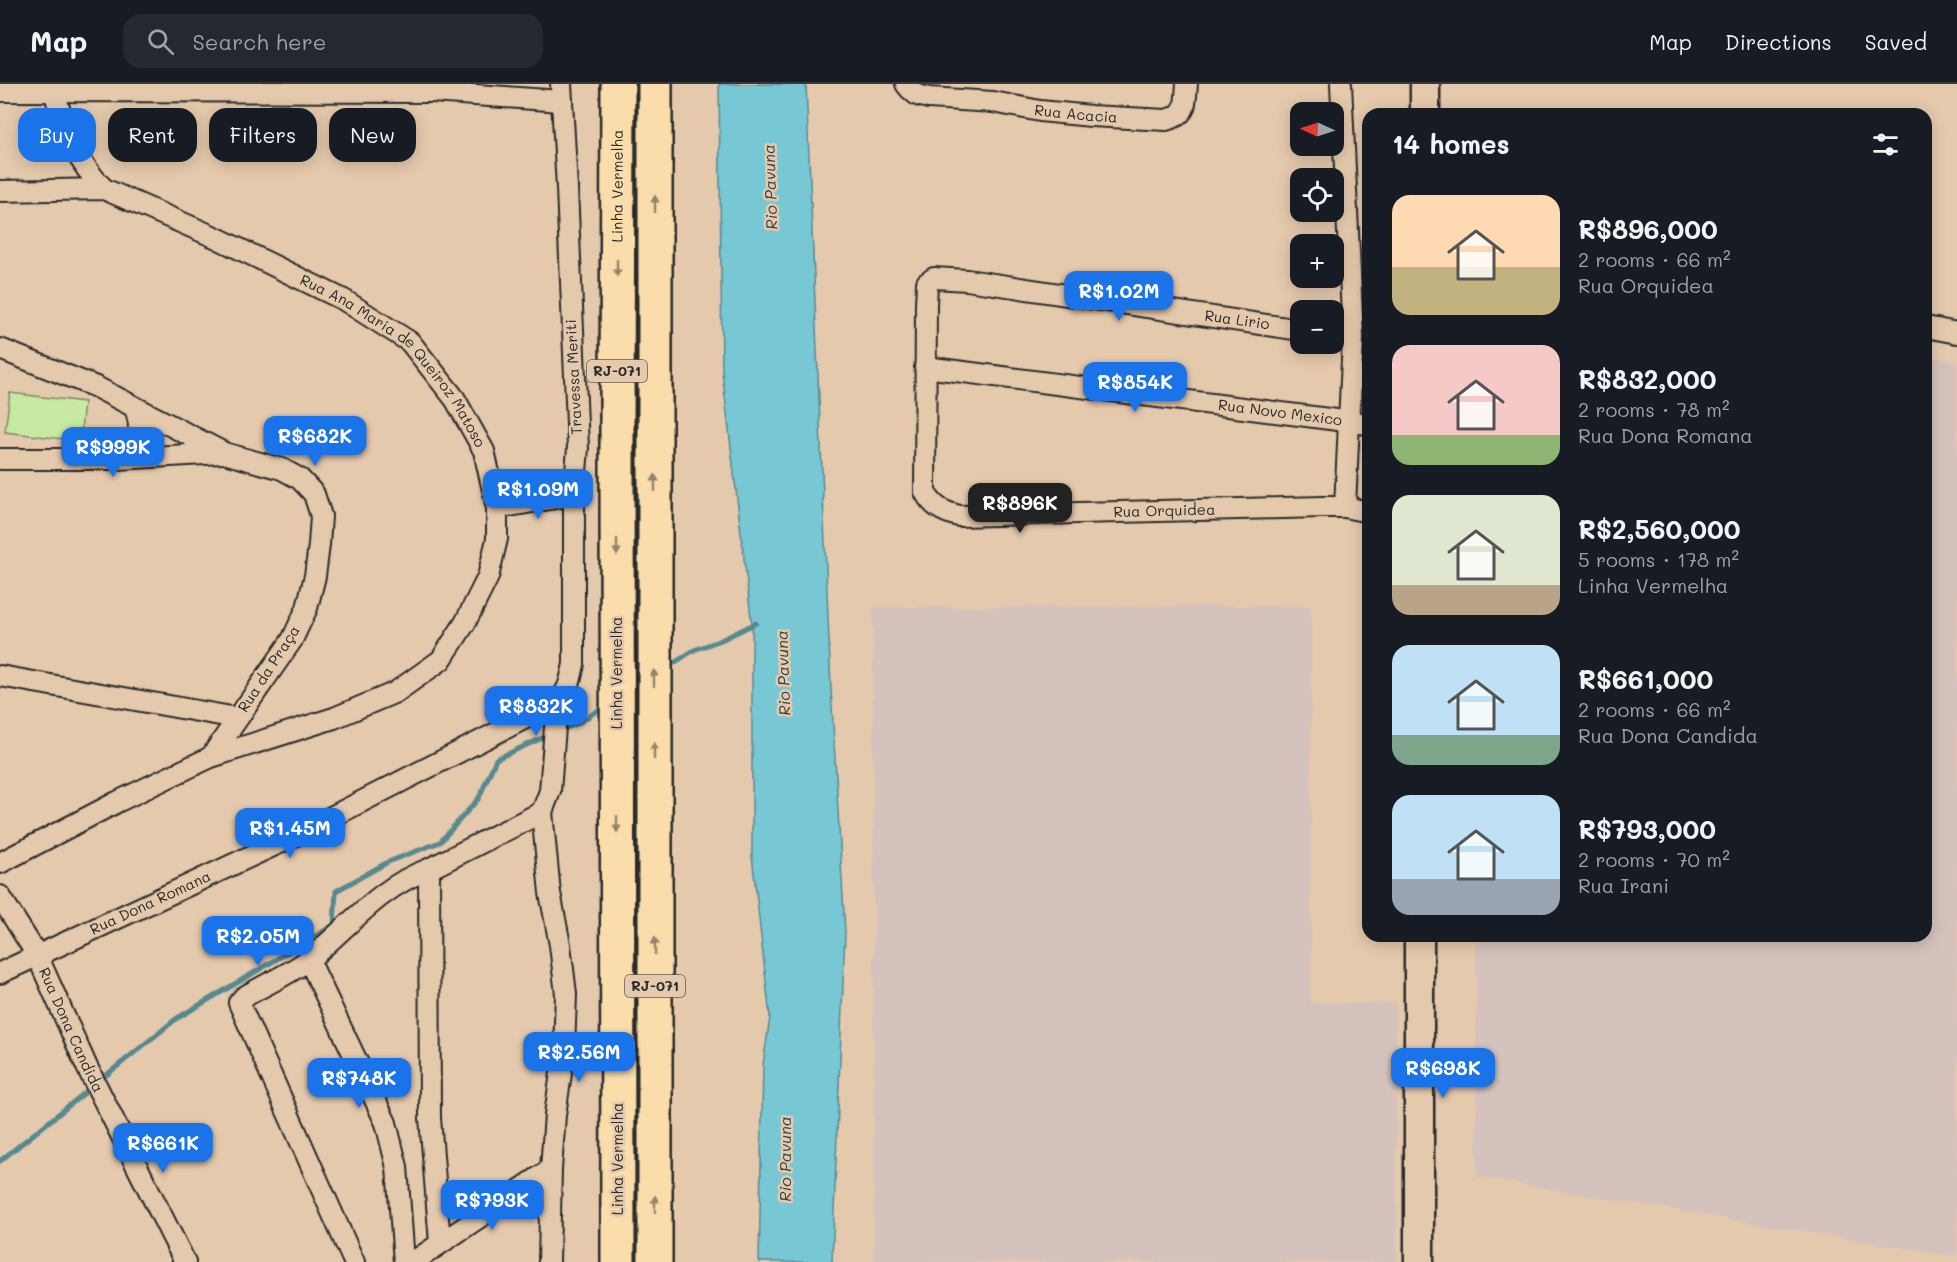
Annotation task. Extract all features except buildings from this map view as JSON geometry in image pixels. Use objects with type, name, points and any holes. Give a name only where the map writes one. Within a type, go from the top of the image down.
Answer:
[{"type":"highway","name":"Linha Vermelha","points":[[618,84],[618,1262]]},
{"type":"highway","name":"RJ-071","points":[[655,84],[655,1262]]},
{"type":"street","name":"Rua Acacia","points":[[906,84],[917,94],[929,98],[993,102],[1040,111],[1091,116],[1166,120],[1182,113],[1187,84]]},
{"type":"street","points":[[1341,84],[1343,300]]},
{"type":"street","points":[[1425,84],[1425,108]]},
{"type":"street","points":[[54,87],[76,152],[91,177],[104,189]]},
{"type":"street","points":[[0,91],[54,87],[432,88],[561,93]]},
{"type":"street","name":"Travessa Meriti","points":[[557,711],[571,680],[574,664],[574,495],[578,448],[561,93]]},
{"type":"street","name":"Rua Ana Maria de Queiroz Matoso","points":[[0,191],[104,189],[217,238],[344,300],[410,342],[455,399],[484,451],[497,508],[497,538],[489,577],[465,623],[441,660],[396,692],[334,717],[211,757],[117,802],[0,863]]},
{"type":"street","name":"Rua Lirio","points":[[927,283],[934,278],[967,280],[1290,328]]},
{"type":"street","name":"Rua Orquidea","points":[[927,283],[925,492],[930,503],[944,512],[971,516],[1345,507],[1362,511]]},
{"type":"street","points":[[1932,328],[1957,333]]},
{"type":"street","points":[[1344,341],[1359,423],[1345,507]]},
{"type":"street","name":"Rua da Praça","points":[[0,349],[96,387],[224,453],[282,469],[300,479],[314,494],[321,516],[315,576],[307,608],[292,640],[211,757]]},
{"type":"street","name":"Rua Novo Mexico","points":[[925,367],[1359,423]]},
{"type":"street","points":[[118,459],[133,448],[137,440],[139,419],[135,408]]},
{"type":"street","points":[[0,459],[118,459],[224,453]]},
{"type":"street","points":[[497,508],[574,495]]},
{"type":"street","points":[[0,676],[237,718]]},
{"type":"street","points":[[549,1262],[551,1169],[555,1115],[564,1052],[566,994],[550,893],[542,812],[550,791],[557,711]]},
{"type":"street","name":"Rua Dona Romana","points":[[0,973],[557,711]]},
{"type":"street","points":[[354,1262],[239,1003],[243,997],[309,960],[387,891],[413,875],[542,812]]},
{"type":"street","points":[[429,869],[430,1118],[440,1243]]},
{"type":"street","name":"Rua Dona Candida","points":[[0,896],[37,955],[87,1067],[185,1262]]},
{"type":"street","points":[[1419,942],[1419,1262]]},
{"type":"street","points":[[309,960],[386,1123],[397,1167],[404,1262]]},
{"type":"street","points":[[413,1262],[551,1169]]},
{"type":"shaded area","points":[[1932,357],[1957,362],[1957,1255],[1951,1256],[1477,1177],[1476,942],[1932,942]]},
{"type":"shaded area","points":[[1311,606],[1311,1003],[1396,1003],[1397,1262],[874,1262],[873,607]]},
{"type":"green space","points":[[10,393],[84,402],[80,441],[5,432]]},
{"type":"water","name":"Rio Pavuna","points":[[719,84],[806,84],[831,689],[845,932],[832,1262],[759,1262],[763,1065],[770,1017],[752,856],[752,626],[722,371]]},
{"type":"waterway","points":[[668,667],[694,650],[756,623]]},
{"type":"waterway","points":[[559,731],[577,724],[606,705]]},
{"type":"waterway","points":[[99,1081],[176,1019],[334,925],[336,891],[388,862],[440,842],[479,798],[496,759],[551,734]]},
{"type":"waterway","points":[[0,1161],[92,1087]]}]
